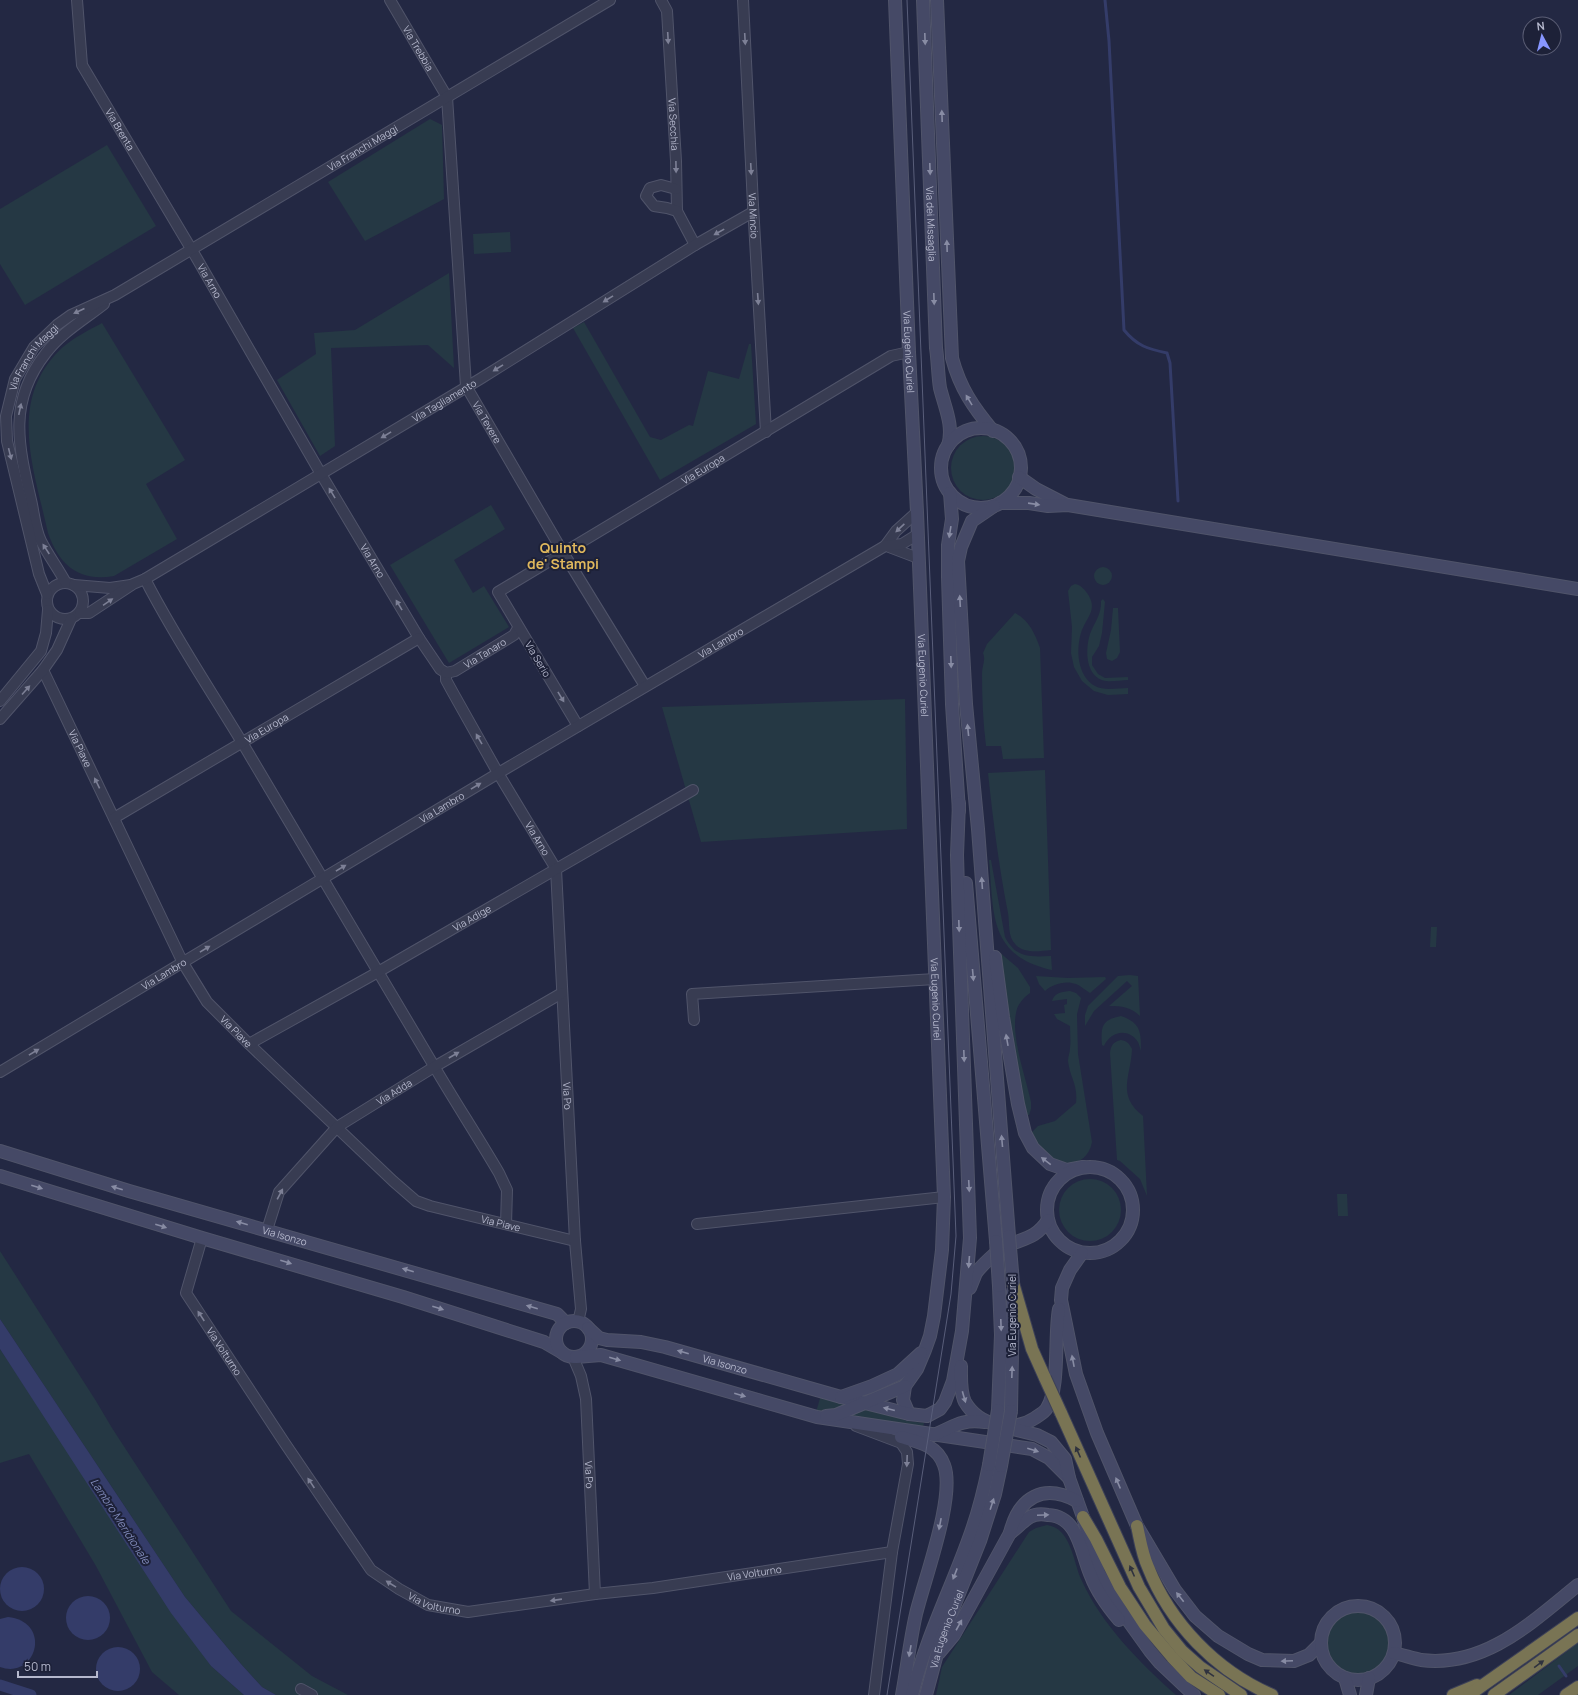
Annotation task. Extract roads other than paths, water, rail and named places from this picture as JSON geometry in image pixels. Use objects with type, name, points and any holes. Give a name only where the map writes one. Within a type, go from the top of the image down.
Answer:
[{"type":"highway","points":[[1013,1283],[1032,1349],[1139,1587],[1164,1629],[1182,1651],[1200,1668],[1241,1695]]},
{"type":"highway","points":[[1083,1518],[1096,1539],[1120,1587],[1146,1625],[1172,1657],[1191,1677],[1219,1695]]},
{"type":"highway","points":[[1137,1526],[1147,1566],[1163,1598],[1182,1627],[1202,1649],[1232,1673],[1272,1695]]},
{"type":"highway","points":[[1469,1695],[1578,1618]]},
{"type":"highway","points":[[1494,1695],[1578,1635]]},
{"type":"highway","points":[[1453,1695],[1494,1677]]},
{"type":"highway","points":[[1566,1695],[1578,1687]]},
{"type":"main road","name":"Via Eugenio Curiel","points":[[895,0],[944,1197],[940,1265],[930,1336],[917,1369],[905,1386]]},
{"type":"main road","name":"Via dei Missaglia","points":[[923,0],[936,348],[940,387],[949,418],[950,433],[948,446]]},
{"type":"main road","name":"Via dei Missaglia","points":[[937,0],[952,358],[956,375],[965,394],[971,404],[993,431]]},
{"type":"main road","name":"Via dei Missaglia","points":[[979,429],[993,431],[1006,438],[1016,450],[1020,464],[1019,477],[1011,494],[997,504],[981,508],[971,507],[958,501],[950,493],[943,481],[941,472],[942,457],[948,446],[956,437],[964,432],[979,429]]},
{"type":"main road","points":[[1019,477],[1036,489],[1068,505]]},
{"type":"main road","name":"Via Eugenio Curiel","points":[[926,1695],[945,1625],[980,1541],[995,1494],[1001,1335],[996,1241],[952,704],[948,577],[948,545],[952,519],[950,493]]},
{"type":"main road","points":[[997,504],[1029,502],[1048,506],[1068,505],[1578,590]]},
{"type":"main road","name":"Via Eugenio Curiel","points":[[912,1695],[929,1638],[970,1538],[981,1501],[995,1465],[1011,1411],[1013,1283],[977,821],[966,704],[958,561],[961,547],[972,521],[997,504]]},
{"type":"main road","points":[[959,803],[957,855],[971,1223],[962,1331],[961,1383],[964,1400],[971,1411],[987,1423]]},
{"type":"main road","points":[[991,920],[1002,1017],[1018,1104],[1025,1132],[1033,1148],[1050,1164],[1067,1170],[1082,1168],[1094,1167],[1105,1169],[1115,1174],[1124,1182],[1132,1198],[1134,1215],[1130,1227],[1124,1237],[1116,1245],[1105,1251],[1094,1254],[1082,1253],[1070,1249],[1060,1242],[1052,1232],[1048,1220],[1047,1206],[1050,1193],[1058,1181],[1069,1172],[1082,1168]]},
{"type":"main road","name":"Via Isonzo","points":[[0,1151],[129,1191],[557,1314],[577,1324],[599,1338],[607,1340],[629,1340],[665,1347],[841,1397],[909,1414],[927,1416],[940,1409],[948,1396],[962,1331]]},
{"type":"main road","points":[[0,1176],[202,1238],[411,1299],[544,1342],[571,1355],[601,1355],[816,1417],[966,1441],[1032,1449],[1049,1458],[1069,1478]]},
{"type":"main road","points":[[966,1296],[977,1272],[984,1264],[1003,1248],[1023,1241],[1037,1233],[1048,1220]]},
{"type":"main road","points":[[1005,1427],[1031,1420],[1043,1412],[1054,1393],[1058,1316],[1062,1288],[1070,1270],[1082,1253]]},
{"type":"main road","points":[[1061,1300],[1076,1374],[1097,1432],[1137,1526],[1175,1590],[1195,1616],[1218,1636],[1248,1654],[1262,1660],[1280,1662],[1294,1661],[1309,1655],[1320,1644]]},
{"type":"main road","points":[[577,1324],[591,1333],[591,1343],[586,1352],[571,1355],[557,1343],[556,1337],[562,1327],[577,1324]]},
{"type":"main road","points":[[841,1397],[872,1386],[898,1374],[925,1350]]},
{"type":"main road","points":[[816,1417],[836,1415],[905,1386]]},
{"type":"main road","points":[[905,1386],[903,1400],[909,1414]]},
{"type":"main road","points":[[934,1435],[959,1423],[971,1420],[1037,1435],[1051,1442],[1065,1459],[1069,1478],[1083,1518],[1099,1573],[1122,1612],[1150,1651],[1160,1663],[1194,1695]]},
{"type":"main road","points":[[844,1421],[932,1447],[940,1455],[945,1466],[947,1486],[940,1529],[916,1614],[902,1695]]},
{"type":"main road","points":[[936,1657],[954,1635],[1010,1533],[1014,1518],[1023,1504],[1049,1492],[1062,1494],[1077,1501]]},
{"type":"main road","points":[[1010,1533],[1026,1519],[1034,1515],[1050,1514],[1067,1522],[1076,1532],[1090,1574],[1097,1589],[1116,1617],[1150,1651]]},
{"type":"main road","points":[[1394,1653],[1419,1660],[1436,1661],[1455,1659],[1482,1652],[1520,1632],[1578,1585]]},
{"type":"main road","points":[[1359,1605],[1371,1607],[1381,1613],[1389,1621],[1394,1631],[1396,1642],[1394,1653],[1389,1664],[1380,1673],[1369,1678],[1357,1680],[1345,1678],[1336,1673],[1328,1665],[1322,1655],[1320,1644],[1322,1632],[1327,1621],[1336,1612],[1347,1607],[1359,1605]]},
{"type":"main road","points":[[1345,1678],[1350,1695]]},
{"type":"main road","points":[[1366,1695],[1369,1678]]},
{"type":"street","name":"Via Brenta","points":[[77,0],[82,64],[191,250]]},
{"type":"street","name":"Via Trebbia","points":[[390,0],[447,97]]},
{"type":"street","name":"Via Franchi Maggi","points":[[47,594],[39,574],[7,440],[6,416],[15,378],[34,347],[56,325],[71,315],[115,295],[610,0]]},
{"type":"street","name":"Via Secchia","points":[[661,0],[667,11],[677,211],[695,245]]},
{"type":"street","name":"Via Mincio","points":[[743,0],[753,212],[766,432]]},
{"type":"street","name":"Via Tevere","points":[[447,97],[466,386],[564,554],[645,686]]},
{"type":"street","points":[[676,189],[661,185],[650,188],[646,196],[654,206],[677,211]]},
{"type":"street","name":"Via Tagliamento","points":[[80,613],[90,613],[133,584],[145,579],[480,379],[695,245],[753,212]]},
{"type":"street","name":"Via Arno","points":[[191,250],[321,474],[419,638],[440,669],[446,673],[446,680],[498,773],[556,869]]},
{"type":"street","name":"Via Franchi Maggi","points":[[70,584],[41,540],[24,469],[19,441],[18,414],[27,383],[46,352],[65,334],[115,295]]},
{"type":"street","name":"Via Europa","points":[[498,592],[564,554],[891,356],[909,352]]},
{"type":"street","points":[[885,546],[896,531],[917,512]]},
{"type":"street","points":[[885,546],[902,544],[918,534]]},
{"type":"street","points":[[885,546],[918,558]]},
{"type":"street","name":"Via Lambro","points":[[0,1072],[498,773],[885,546]]},
{"type":"street","points":[[145,579],[168,623],[242,742],[322,879],[379,971],[434,1067],[500,1173],[507,1190],[506,1224]]},
{"type":"street","points":[[0,701],[41,651],[46,633],[48,610],[47,594],[55,586],[70,584],[81,592],[84,598],[80,613],[71,619],[61,620],[48,610]]},
{"type":"street","name":"Via Tagliamento","points":[[70,584],[110,588],[133,584]]},
{"type":"street","name":"Via Serio","points":[[498,592],[518,628],[578,726]]},
{"type":"street","points":[[0,719],[43,670],[57,650],[71,619]]},
{"type":"street","name":"Via Tanaro","points":[[446,673],[455,671],[514,636],[518,628]]},
{"type":"street","name":"Via Europa","points":[[114,818],[419,638]]},
{"type":"street","name":"Via Piave","points":[[43,670],[183,963],[207,1002],[249,1044],[416,1201],[430,1206],[575,1241]]},
{"type":"street","name":"Via Adige","points":[[249,1044],[693,790]]},
{"type":"street","name":"Via Po","points":[[556,869],[575,1241],[581,1309],[577,1324]]},
{"type":"street","points":[[694,1020],[692,994],[935,979]]},
{"type":"street","name":"Via Adda","points":[[267,1230],[279,1192],[337,1127],[434,1067],[562,993]]},
{"type":"street","points":[[697,1224],[944,1197]]},
{"type":"street","name":"Via Volturno","points":[[202,1238],[186,1293],[284,1442],[371,1570],[399,1589],[428,1605],[468,1612],[595,1594],[653,1588],[892,1552]]},
{"type":"street","name":"Via Po","points":[[571,1355],[581,1376],[586,1399],[595,1594]]},
{"type":"street","points":[[844,1421],[900,1443],[907,1452],[908,1464],[892,1552],[874,1695]]},
{"type":"street","points":[[301,1690],[312,1695]]},
{"type":"water","name":"Lambro Meridionale","points":[[0,1319],[185,1597],[262,1687],[276,1695],[244,1695],[211,1666],[171,1613],[0,1349]]},
{"type":"water","points":[[18,1567],[26,1567],[38,1573],[44,1585],[44,1593],[38,1605],[26,1611],[18,1611],[6,1605],[0,1593],[0,1585],[6,1573]]},
{"type":"water","points":[[84,1596],[92,1596],[104,1602],[110,1614],[110,1622],[104,1634],[92,1640],[84,1640],[72,1634],[66,1622],[66,1614],[72,1602]]},
{"type":"water","points":[[8,1617],[22,1621],[31,1629],[35,1638],[34,1649],[30,1658],[23,1665],[13,1669],[0,1667],[0,1619]]},
{"type":"water","points":[[114,1647],[122,1647],[134,1653],[140,1665],[140,1673],[134,1685],[122,1691],[114,1691],[102,1685],[96,1673],[96,1665],[102,1653]]},
{"type":"waterway","points":[[1105,0],[1109,41],[1124,330],[1134,340],[1143,346],[1167,353],[1170,363],[1178,501]]},
{"type":"waterway","points":[[1559,1666],[1566,1676]]},
{"type":"waterway","points":[[0,1685],[31,1695]]},
{"type":"tram line","points":[[887,1695],[951,1294],[956,1236],[907,0]]},
{"type":"district","name":"Quinto de' Stampi","points":[[563,556]]}]
